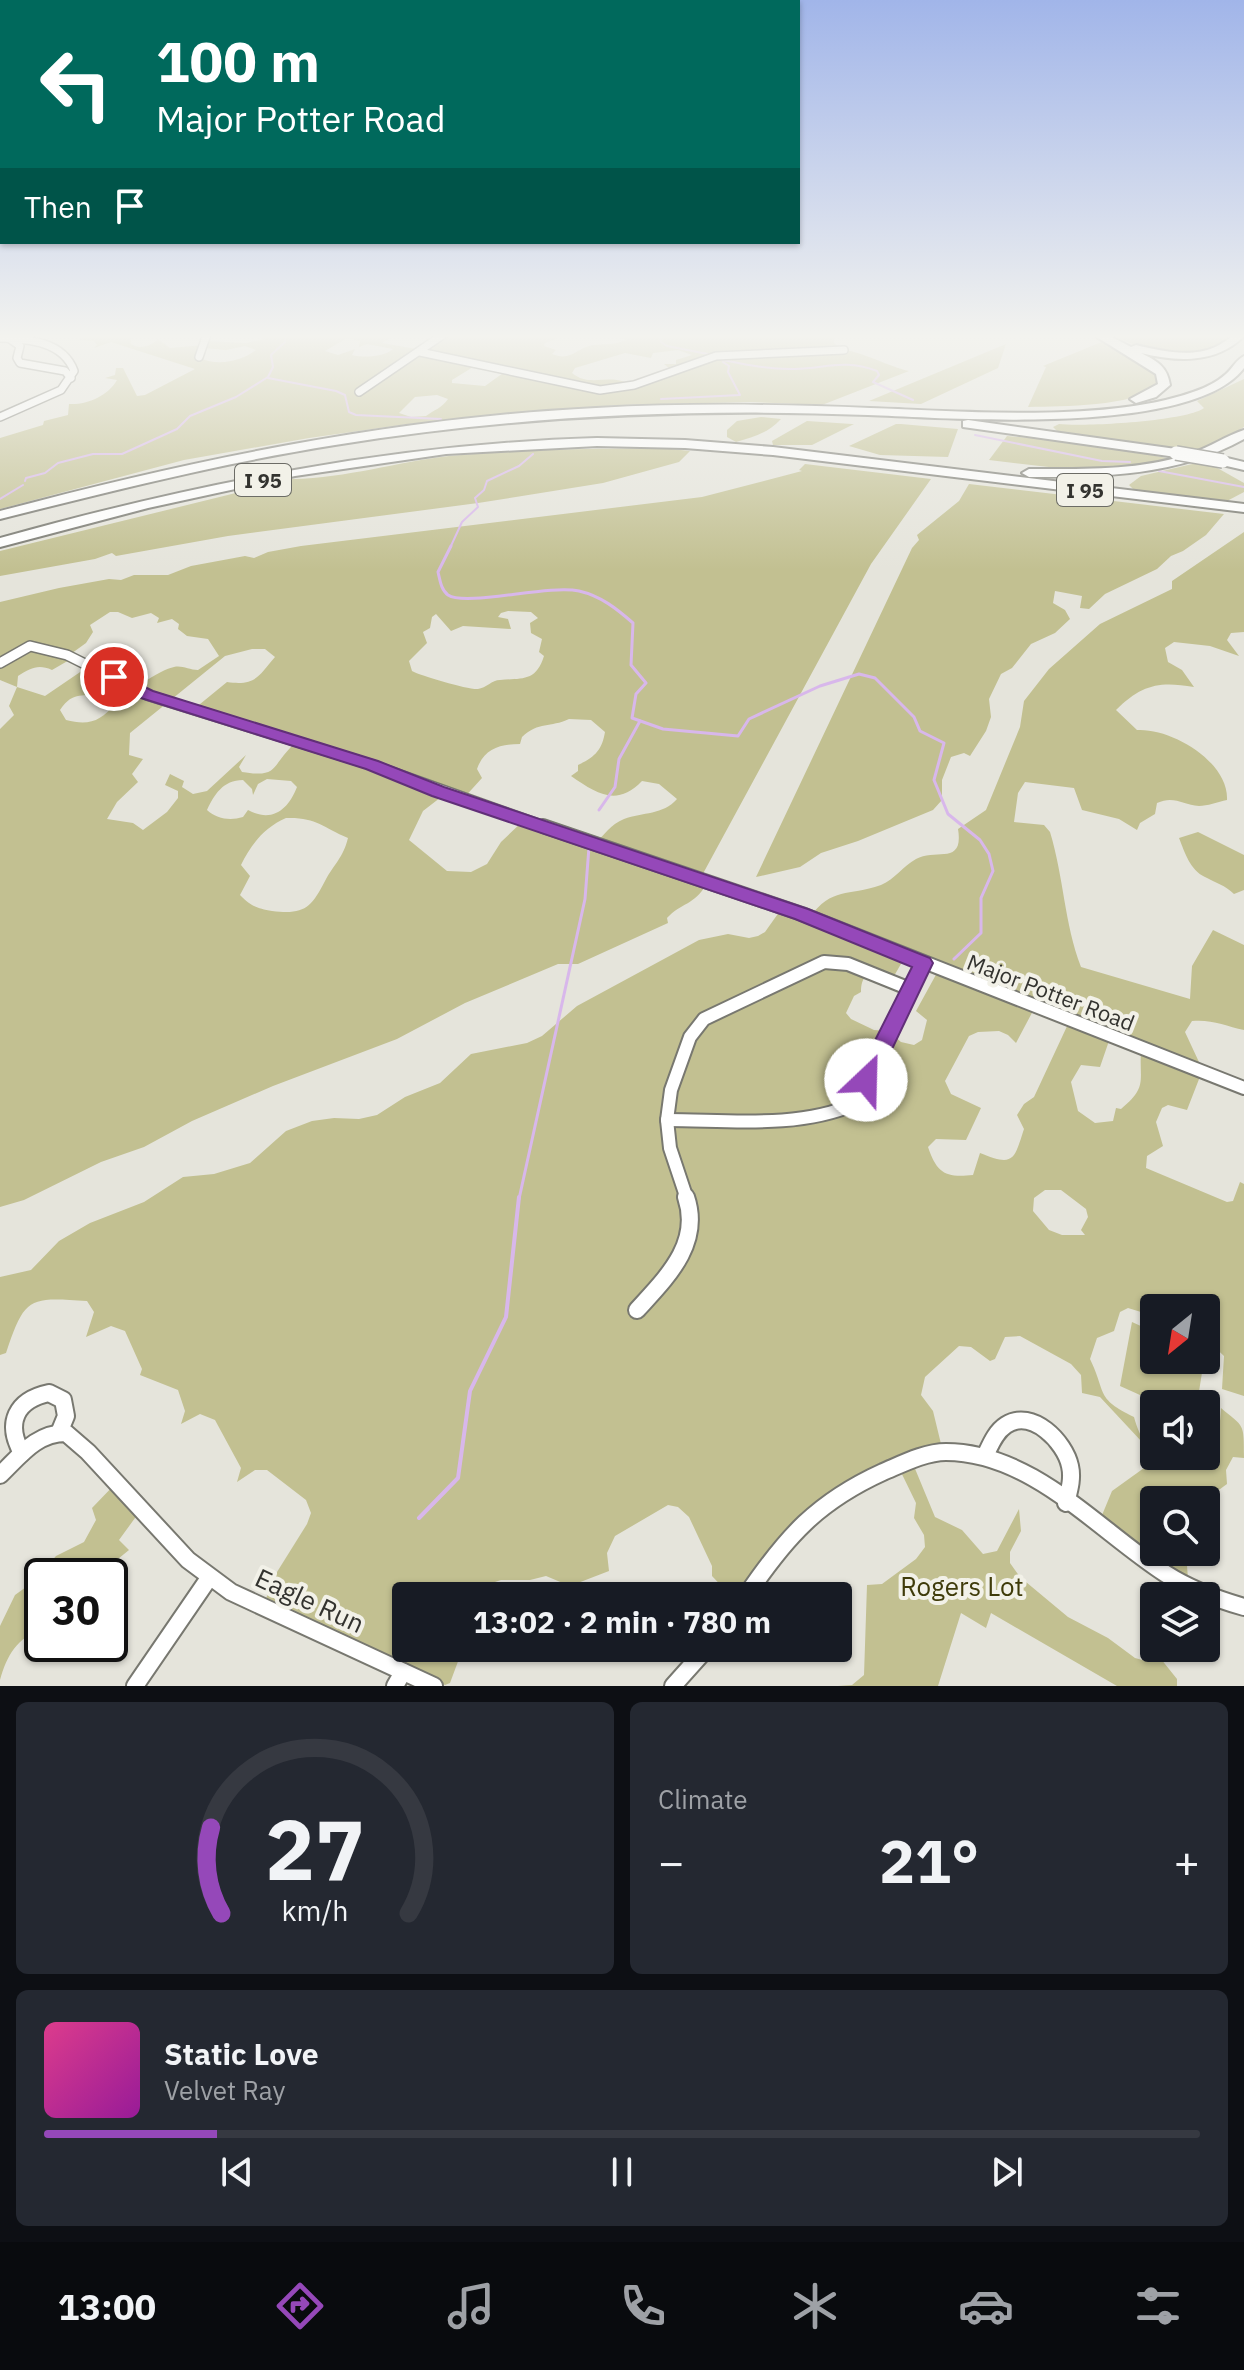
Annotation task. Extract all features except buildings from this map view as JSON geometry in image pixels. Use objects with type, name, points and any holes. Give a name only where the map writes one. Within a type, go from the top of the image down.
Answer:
[{"type":"highway","points":[[493,421],[576,413]]},
{"type":"highway","name":"I 95","points":[[0,515],[137,479],[244,456],[370,435],[493,421],[679,413]]},
{"type":"highway","name":"I 95","points":[[721,413],[854,416],[1013,429],[1244,466]]},
{"type":"highway","points":[[963,413],[1083,413]]},
{"type":"highway","points":[[978,413],[984,413]]},
{"type":"highway","points":[[925,470],[1038,473],[1142,467],[1200,455],[1244,434]]},
{"type":"highway","name":"I 95","points":[[0,543],[106,515],[254,482],[383,460],[497,446],[599,442],[689,445],[1244,508]]},
{"type":"street","name":"Major Potter Road","points":[[0,663],[30,646],[67,655],[147,695],[372,765],[438,791],[802,914],[1244,1088]]},
{"type":"street","points":[[637,1310],[671,1273],[688,1243],[691,1210],[670,1148],[667,1120],[671,1090],[690,1037],[704,1019],[824,962],[848,964],[910,989]]},
{"type":"street","points":[[667,1120],[788,1118],[846,1110],[855,1104],[923,963]]},
{"type":"street","points":[[0,1475],[39,1438],[59,1433],[66,1416],[63,1400],[49,1393],[30,1398],[21,1405],[11,1424],[13,1440],[22,1453]]},
{"type":"street","points":[[985,1456],[996,1435],[1009,1423],[1017,1421],[1037,1425],[1058,1441],[1066,1453],[1072,1478],[1066,1503]]},
{"type":"street","name":"Eagle Run","points":[[59,1433],[66,1433],[88,1452],[188,1560],[209,1578],[399,1679],[434,1686]]},
{"type":"street","points":[[756,1582],[788,1535],[832,1497],[870,1477],[927,1455],[946,1452],[985,1456],[1021,1474],[1180,1582],[1213,1599],[1244,1607]]},
{"type":"street","points":[[135,1686],[209,1578]]},
{"type":"street","points":[[673,1686],[694,1662]]},
{"type":"green space","points":[[399,413],[411,417],[432,413],[533,413],[408,424],[184,460],[0,509],[0,438],[68,415]]},
{"type":"green space","points":[[1194,413],[1244,413],[1244,427],[1221,442],[1194,452],[1057,431],[1053,427],[1059,424],[1134,422]]},
{"type":"green space","points":[[761,417],[781,419],[766,431],[749,438],[736,442],[727,437],[727,430],[737,421]]},
{"type":"green space","points":[[807,421],[854,424],[812,445],[773,445],[772,441]]},
{"type":"green space","points":[[896,424],[958,429],[948,457],[880,455],[849,446]]},
{"type":"green space","points":[[1007,436],[1094,443],[1171,459],[1125,466],[1066,469],[989,460]]},
{"type":"green space","points":[[662,448],[690,451],[679,462],[603,483],[228,536],[116,556],[112,553],[95,559],[0,576],[0,551],[293,479],[333,476],[476,454]]},
{"type":"green space","points":[[1205,461],[1244,483],[1244,492],[1227,501],[1134,490],[1129,485],[1141,476]]},
{"type":"green space","points":[[805,464],[931,479],[871,564],[699,881],[706,885],[697,896],[667,918],[668,923],[578,964],[558,964],[465,1003],[397,1039],[273,1086],[192,1121],[144,1147],[101,1162],[24,1200],[0,1207],[0,729],[14,715],[9,706],[17,687],[0,680],[0,602],[109,579],[168,575],[191,566],[245,556],[254,558],[301,546],[702,497],[802,471],[799,470]],"holes":[[[110,612],[132,618],[151,613],[159,618],[157,623],[172,619],[187,636],[208,639],[219,656],[198,670],[177,667],[161,672],[126,694],[105,715],[88,722],[66,720],[60,710],[70,699],[100,692],[117,681],[89,666],[45,696],[17,687],[18,676],[35,668],[52,670],[71,659],[68,656],[86,643],[93,632],[90,625]],[[531,612],[538,618],[530,623],[531,633],[542,639],[539,652],[544,656],[532,674],[497,680],[478,689],[412,671],[409,661],[427,643],[423,632],[430,628],[432,617],[436,614],[451,631],[463,626],[511,629],[508,619],[498,617],[501,613]],[[265,649],[275,657],[260,675],[244,683],[227,682],[194,709],[294,744],[268,772],[242,772],[239,767],[246,755],[207,791],[193,794],[182,787],[184,781],[170,774],[165,785],[178,791],[178,798],[167,812],[143,830],[133,823],[107,819],[117,802],[138,782],[132,774],[143,759],[129,755],[130,733],[225,656]],[[569,719],[591,720],[605,732],[597,752],[578,765],[578,771],[571,776],[607,795],[624,794],[642,781],[659,784],[677,799],[659,811],[619,821],[595,844],[524,820],[501,842],[487,864],[471,872],[447,871],[409,840],[423,811],[445,794],[462,800],[482,778],[477,769],[488,752],[505,745],[520,744],[522,737],[534,729]],[[267,779],[291,781],[297,787],[284,808],[272,814],[257,814],[248,810],[243,817],[229,819],[207,810],[216,794],[236,781],[243,780],[252,789],[253,795],[258,784]],[[286,818],[305,819],[348,838],[341,856],[315,898],[305,908],[292,912],[272,911],[251,904],[240,895],[250,876],[241,865],[254,843]]]},
{"type":"green space","points":[[969,484],[1224,514],[1206,535],[1171,556],[1157,569],[1105,594],[1089,609],[1080,608],[1082,596],[1055,591],[1053,603],[1065,610],[1070,619],[1055,633],[1031,644],[1012,668],[1001,674],[989,699],[991,717],[986,731],[970,756],[964,753],[951,757],[942,780],[942,800],[933,810],[821,853],[800,867],[756,877],[912,548],[919,540],[917,535],[959,501]]},
{"type":"green space","name":"Rogers Lot","points":[[1244,532],[1244,632],[1231,633],[1227,640],[1239,656],[1210,646],[1174,642],[1165,648],[1168,662],[1182,670],[1194,687],[1171,684],[1152,686],[1125,701],[1116,710],[1137,730],[1166,735],[1196,750],[1219,773],[1227,800],[1199,806],[1174,800],[1157,803],[1155,814],[1140,823],[1137,830],[1119,819],[1082,810],[1074,788],[1025,782],[1018,793],[1014,822],[1044,825],[1050,832],[1081,967],[1190,999],[1192,966],[1213,930],[1244,945],[1244,1030],[1212,1022],[1192,1021],[1185,1032],[1205,1075],[1201,1074],[1187,1110],[1168,1105],[1162,1108],[1156,1122],[1163,1146],[1147,1156],[1146,1168],[1227,1202],[1233,1201],[1240,1182],[1244,1184],[1244,1396],[1222,1389],[1224,1356],[1220,1352],[1220,1294],[1140,1294],[1140,1312],[1128,1308],[1120,1312],[1114,1331],[1097,1338],[1090,1359],[1107,1400],[1134,1417],[1140,1440],[1100,1397],[1082,1393],[1081,1375],[1071,1364],[1020,1336],[1005,1337],[995,1359],[990,1361],[971,1347],[959,1346],[925,1377],[921,1395],[933,1411],[942,1448],[911,1459],[935,1517],[962,1530],[983,1554],[997,1551],[1019,1509],[1021,1531],[1010,1552],[1010,1563],[1020,1577],[1068,1617],[1108,1638],[1140,1662],[1163,1662],[1177,1679],[1177,1686],[1117,1686],[991,1613],[986,1628],[961,1613],[938,1686],[838,1686],[852,1685],[864,1675],[867,1585],[882,1584],[916,1559],[925,1547],[924,1535],[914,1518],[916,1503],[898,1466],[838,1491],[757,1582],[718,1582],[712,1576],[712,1566],[689,1517],[678,1507],[668,1505],[615,1536],[607,1553],[609,1571],[580,1582],[560,1582],[546,1576],[495,1582],[392,1582],[392,1660],[265,1601],[277,1572],[307,1524],[311,1513],[306,1500],[267,1470],[255,1470],[237,1482],[241,1468],[215,1420],[200,1414],[181,1424],[185,1411],[178,1390],[140,1375],[142,1369],[125,1331],[111,1326],[86,1337],[94,1312],[87,1301],[53,1299],[32,1304],[19,1320],[6,1353],[0,1355],[0,1277],[31,1270],[59,1241],[90,1223],[144,1202],[183,1177],[214,1174],[250,1163],[286,1131],[312,1121],[377,1115],[405,1097],[440,1083],[471,1054],[527,1043],[542,1036],[577,1006],[699,940],[728,934],[749,938],[758,936],[765,932],[782,908],[809,918],[833,897],[881,885],[924,856],[953,852],[959,840],[958,829],[986,810],[1020,727],[1024,701],[1049,669],[1100,624],[1172,589],[1172,581]],"holes":[[[905,957],[938,971],[916,1011],[927,1020],[922,1040],[914,1045],[901,1042],[888,1031],[874,1030],[851,1019],[846,1013],[854,996],[861,992],[867,975],[876,972],[894,976]],[[1034,1009],[1069,1022],[1034,1097],[1024,1104],[1017,1115],[1024,1129],[1015,1154],[1000,1160],[980,1153],[973,1175],[955,1176],[943,1172],[928,1147],[936,1139],[966,1140],[981,1108],[951,1094],[945,1081],[969,1036],[978,1032],[999,1031],[1016,1043]],[[1110,1038],[1141,1050],[1139,1089],[1121,1109],[1116,1108],[1113,1121],[1095,1123],[1078,1111],[1071,1082],[1081,1065],[1100,1067]],[[1045,1190],[1061,1190],[1086,1209],[1088,1217],[1081,1230],[1085,1235],[1062,1235],[1049,1230],[1033,1211],[1034,1198]]]},
{"type":"green space","points":[[1198,832],[1244,855],[1244,890],[1234,894],[1192,866],[1179,838]]},
{"type":"green space","points":[[1132,1322],[1140,1326],[1140,1374],[1202,1374],[1199,1390],[1140,1390],[1140,1395],[1120,1386]]},
{"type":"green space","points":[[1221,1408],[1241,1427],[1244,1458],[1233,1457],[1226,1470],[1227,1484],[1220,1489],[1220,1486],[1140,1486],[1140,1548],[1100,1520],[1112,1491],[1141,1470],[1220,1470]]},
{"type":"green space","points":[[118,1481],[143,1507],[119,1540],[129,1550],[119,1558],[54,1558],[84,1542],[96,1520],[92,1508]]},
{"type":"green space","points":[[1165,1566],[1187,1566],[1188,1579]]},
{"type":"green space","points":[[24,1588],[24,1639],[14,1648],[0,1680],[0,1626],[15,1595]]},
{"type":"green space","points":[[396,1662],[458,1662],[450,1683],[445,1685]]},
{"type":"waterway","points":[[25,481],[26,478],[45,473],[58,463],[93,454],[122,454],[177,429],[198,413]]},
{"type":"waterway","points":[[351,413],[441,419]]},
{"type":"waterway","points":[[975,435],[1102,461],[1130,462]]},
{"type":"waterway","points":[[450,548],[462,522],[478,507],[475,498],[484,490],[487,481],[519,466],[533,454]]},
{"type":"waterway","points":[[1159,471],[1244,487]]},
{"type":"waterway","points":[[0,499],[23,485]]},
{"type":"waterway","points":[[450,548],[438,572],[442,588],[448,595],[472,598],[548,590],[579,591],[602,600],[633,623],[631,665],[646,683],[636,694],[632,718],[663,729],[738,736],[749,719],[820,686],[859,674],[875,678],[914,717],[920,731],[944,743],[934,780],[948,814],[980,840],[989,854],[993,871],[981,898],[981,933],[954,959]]},
{"type":"waterway","points":[[599,810],[615,787],[619,759],[640,721]]},
{"type":"waterway","points":[[519,1199],[585,899],[589,847]]},
{"type":"waterway","points":[[419,1518],[458,1478],[470,1391],[506,1317],[519,1197]]},
{"type":"route","points":[[114,677],[147,695],[372,765],[438,791],[802,914],[923,963],[866,1080]]}]
